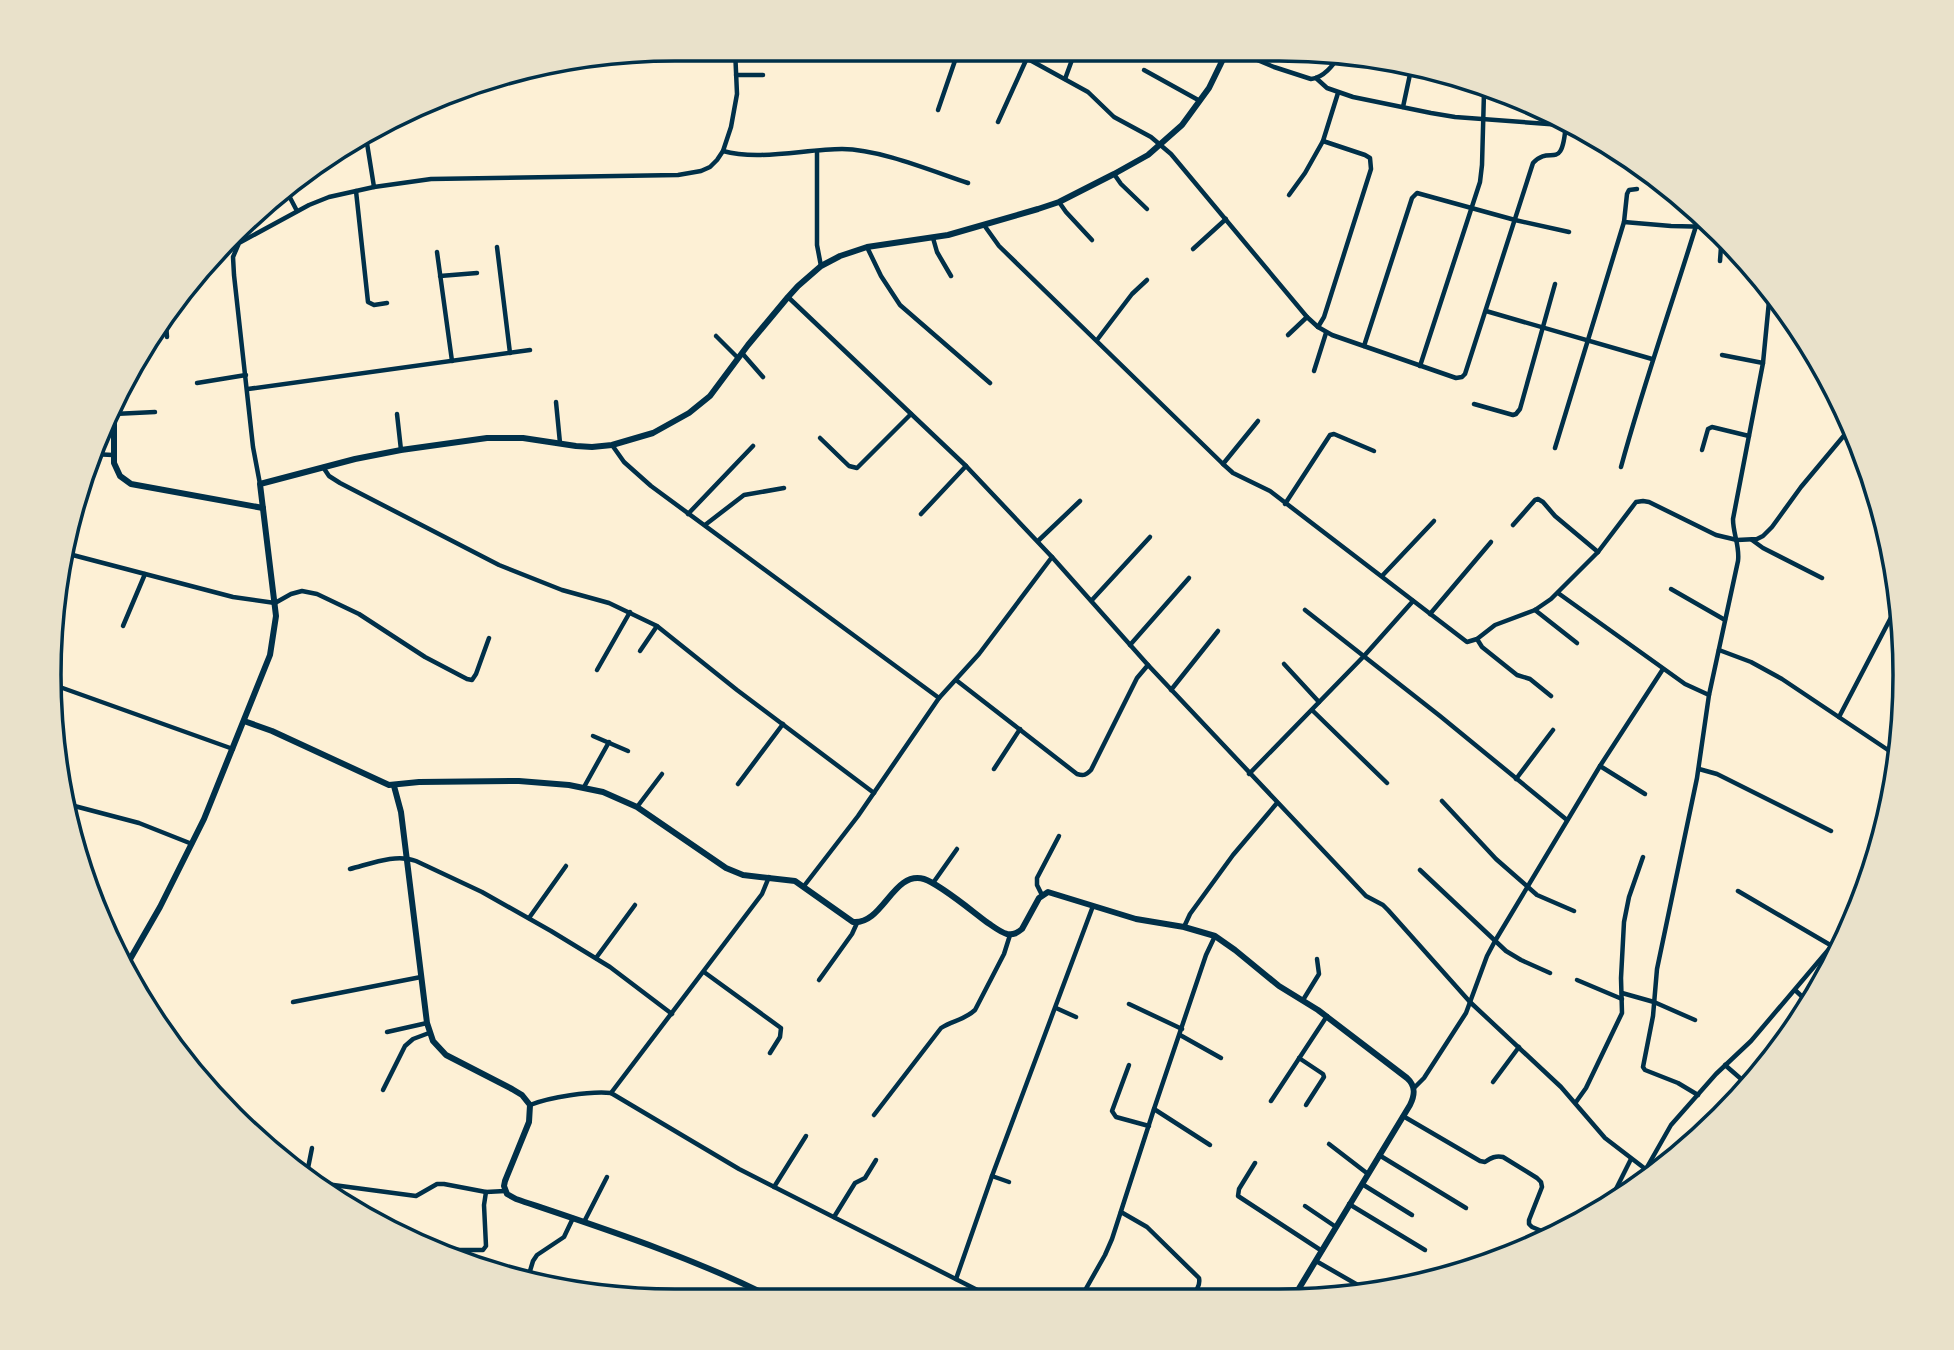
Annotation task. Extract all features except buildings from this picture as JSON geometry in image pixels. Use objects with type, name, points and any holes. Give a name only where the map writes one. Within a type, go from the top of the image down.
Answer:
[{"type":"street","points":[[239,243],[320,200],[374,187],[464,178],[678,175],[701,171],[710,167],[723,151],[736,107],[735,61]]},
{"type":"street","points":[[938,110],[955,61]]},
{"type":"street","points":[[998,122],[1026,61]]},
{"type":"street","points":[[1032,61],[1095,97],[1119,121],[1161,145],[1171,154],[1318,327],[1326,333],[1452,377],[1462,377],[1465,374],[1533,163],[1539,157],[1556,156],[1560,153],[1565,133]]},
{"type":"street","points":[[1065,79],[1072,61]]},
{"type":"street","points":[[260,484],[401,450],[506,437],[592,447],[612,445],[653,433],[689,413],[716,389],[797,286],[821,266],[867,247],[933,238],[1059,202],[1114,174],[1161,145],[1182,125],[1200,102],[1224,61]]},
{"type":"street","points":[[1261,61],[1304,78],[1316,78],[1333,64]]},
{"type":"street","points":[[1144,70],[1200,102]]},
{"type":"street","points":[[736,75],[764,75]]},
{"type":"street","points":[[1403,107],[1410,75]]},
{"type":"street","points":[[1316,78],[1322,85],[1338,93],[1366,100],[1455,117],[1546,123]]},
{"type":"street","points":[[1289,195],[1323,141],[1338,93]]},
{"type":"street","points":[[1420,366],[1482,173],[1484,97]]},
{"type":"street","points":[[1318,327],[1335,284],[1371,164],[1366,155],[1323,141]]},
{"type":"street","points":[[367,144],[374,187]]},
{"type":"street","points":[[723,151],[740,154],[841,148],[867,150],[968,183]]},
{"type":"street","points":[[817,151],[817,245],[821,266]]},
{"type":"street","points":[[1114,174],[1147,209]]},
{"type":"street","points":[[1555,448],[1624,222],[1627,194],[1629,190],[1637,189]]},
{"type":"street","points":[[356,191],[368,302],[374,305],[387,303]]},
{"type":"street","points":[[1364,346],[1414,195],[1421,193],[1515,220],[1569,232]]},
{"type":"street","points":[[290,197],[297,211]]},
{"type":"street","points":[[1059,202],[1092,240]]},
{"type":"street","points":[[1193,249],[1226,219]]},
{"type":"street","points":[[1621,467],[1652,359],[1696,226],[1624,222]]},
{"type":"street","points":[[984,225],[999,246],[1223,464],[1242,478],[1264,488],[1467,642],[1477,639],[1495,625],[1535,610],[1558,593],[1598,552],[1636,502],[1649,502],[1716,535],[1737,540],[1763,536],[1844,436]]},
{"type":"street","points":[[933,238],[937,252],[951,276]]},
{"type":"street","points":[[131,958],[193,844],[273,646],[275,603],[253,447],[234,275],[235,251],[239,243]]},
{"type":"street","points":[[497,247],[510,353]]},
{"type":"street","points":[[867,247],[881,276],[900,304],[990,383]]},
{"type":"street","points":[[1720,261],[1721,249]]},
{"type":"street","points":[[437,252],[452,361]]},
{"type":"street","points":[[440,276],[477,273]]},
{"type":"street","points":[[1097,340],[1147,279]]},
{"type":"street","points":[[1474,404],[1517,414],[1555,284]]},
{"type":"street","points":[[788,297],[965,466],[1038,541],[1147,665],[1249,774],[1366,896],[1388,910],[1470,1002],[1576,1102],[1605,1138],[1644,1168]]},
{"type":"street","points":[[1698,1094],[1648,1072],[1643,1067],[1657,969],[1699,769],[1709,695],[1738,561],[1740,547],[1733,527],[1763,363],[1769,305]]},
{"type":"street","points":[[1486,311],[1652,359]]},
{"type":"street","points":[[1288,335],[1307,317]]},
{"type":"street","points":[[167,332],[167,337]]},
{"type":"street","points":[[1314,371],[1326,333]]},
{"type":"street","points":[[716,336],[762,377]]},
{"type":"street","points":[[248,389],[530,350]]},
{"type":"street","points":[[1722,355],[1763,363]]},
{"type":"street","points":[[197,383],[246,375]]},
{"type":"street","points":[[556,402],[560,444]]},
{"type":"street","points":[[122,411],[155,412]]},
{"type":"street","points":[[397,414],[401,450]]},
{"type":"street","points":[[820,438],[849,466],[857,468],[911,414]]},
{"type":"street","points":[[1223,464],[1258,421]]},
{"type":"street","points":[[1702,450],[1708,429],[1712,426],[1749,436]]},
{"type":"street","points":[[113,429],[113,455],[117,471],[131,484],[263,508]]},
{"type":"street","points":[[1285,504],[1330,435],[1335,434],[1374,451]]},
{"type":"street","points":[[612,445],[624,462],[651,486],[939,698]]},
{"type":"street","points":[[688,514],[753,446]]},
{"type":"street","points":[[103,455],[113,455]]},
{"type":"street","points":[[921,514],[965,466]]},
{"type":"street","points":[[323,467],[329,476],[340,483],[499,565],[562,590],[609,603],[657,626],[874,793]]},
{"type":"street","points":[[705,525],[744,495],[784,488]]},
{"type":"street","points":[[1513,526],[1538,499],[1598,552]]},
{"type":"street","points":[[1038,541],[1080,500]]},
{"type":"street","points":[[1382,576],[1434,521]]},
{"type":"street","points":[[1092,600],[1150,537]]},
{"type":"street","points":[[1752,539],[1763,548],[1822,578]]},
{"type":"street","points":[[1430,614],[1491,542]]},
{"type":"street","points":[[73,555],[233,597],[275,603],[302,591],[317,594],[359,614],[425,657],[471,680],[476,674],[489,638]]},
{"type":"street","points":[[804,886],[874,793],[939,698],[979,654],[1052,557]]},
{"type":"street","points":[[123,626],[145,574]]},
{"type":"street","points":[[1130,645],[1189,578]]},
{"type":"street","points":[[1671,589],[1725,620]]},
{"type":"street","points":[[1558,593],[1685,684],[1709,695]]},
{"type":"street","points":[[1249,774],[1364,656],[1413,601]]},
{"type":"street","points":[[1305,610],[1567,820]]},
{"type":"street","points":[[1535,610],[1577,643]]},
{"type":"street","points":[[597,670],[630,612]]},
{"type":"street","points":[[1839,717],[1890,620]]},
{"type":"street","points":[[640,650],[657,626]]},
{"type":"street","points":[[1171,690],[1218,631]]},
{"type":"street","points":[[1477,639],[1482,647],[1517,675],[1525,676],[1551,696]]},
{"type":"street","points":[[1719,650],[1751,662],[1782,679],[1888,750]]},
{"type":"street","points":[[1284,664],[1319,702]]},
{"type":"street","points":[[956,680],[1082,776],[1091,770],[1137,678],[1147,665]]},
{"type":"street","points":[[1299,1288],[1403,1116],[1412,1100],[1414,1088],[1424,1078],[1455,1030],[1470,1002],[1494,941],[1600,766],[1663,669]]},
{"type":"street","points":[[62,687],[233,749]]},
{"type":"street","points":[[1312,710],[1387,783]]},
{"type":"street","points":[[244,721],[272,731],[381,783],[394,786],[419,782],[519,781],[584,787],[616,797],[637,807],[726,868],[743,874],[791,880],[857,923],[874,914],[906,881],[918,878],[933,883],[996,929],[1010,934],[1022,929],[1042,895],[1052,892],[1136,919],[1184,927],[1215,936],[1279,986],[1327,1016],[1407,1077],[1414,1088]]},
{"type":"street","points":[[737,784],[783,724]]},
{"type":"street","points":[[994,769],[1020,729]]},
{"type":"street","points":[[1516,779],[1553,730]]},
{"type":"street","points":[[593,736],[628,751]]},
{"type":"street","points":[[584,787],[609,742]]},
{"type":"street","points":[[1600,766],[1645,794]]},
{"type":"street","points":[[1699,769],[1717,774],[1831,831]]},
{"type":"street","points":[[637,807],[662,774]]},
{"type":"street","points":[[394,786],[400,804],[429,1033],[437,1047],[446,1055],[512,1088],[522,1094],[530,1105],[529,1122],[505,1181],[505,1191]]},
{"type":"street","points":[[1442,801],[1496,859],[1537,895],[1574,911]]},
{"type":"street","points":[[1184,927],[1190,914],[1233,855],[1278,803]]},
{"type":"street","points":[[76,806],[139,823],[193,844]]},
{"type":"street","points":[[1042,895],[1037,878],[1059,836]]},
{"type":"street","points":[[933,883],[957,849]]},
{"type":"street","points":[[1576,1102],[1586,1088],[1622,1013],[1624,922],[1629,897],[1643,857]]},
{"type":"street","points":[[350,869],[396,858],[407,858],[435,869],[529,918],[596,958],[671,1014]]},
{"type":"street","points":[[529,918],[566,866]]},
{"type":"street","points":[[1420,870],[1494,941],[1521,960],[1550,974]]},
{"type":"street","points":[[611,1093],[762,894],[769,877]]},
{"type":"street","points":[[1738,891],[1830,945]]},
{"type":"street","points":[[596,958],[635,905]]},
{"type":"street","points":[[956,1279],[1093,906]]},
{"type":"street","points":[[819,980],[857,923]]},
{"type":"street","points":[[874,1115],[941,1028],[967,1017],[975,1010],[1004,954],[1010,934]]},
{"type":"street","points":[[1086,1289],[1105,1255],[1121,1212],[1206,955],[1215,936]]},
{"type":"street","points":[[1650,1164],[1665,1133],[1725,1065],[1751,1041],[1825,955]]},
{"type":"street","points":[[1303,1000],[1319,974],[1317,959]]},
{"type":"street","points":[[704,972],[781,1028],[780,1037],[770,1053]]},
{"type":"street","points":[[293,1002],[421,977]]},
{"type":"street","points":[[1577,980],[1622,996],[1654,1002],[1695,1020]]},
{"type":"street","points":[[1795,990],[1802,996]]},
{"type":"street","points":[[1129,1004],[1182,1029]]},
{"type":"street","points":[[1056,1008],[1076,1017]]},
{"type":"street","points":[[1271,1101],[1327,1016]]},
{"type":"street","points":[[387,1032],[426,1023]]},
{"type":"street","points":[[383,1090],[405,1046],[429,1033]]},
{"type":"street","points":[[1180,1035],[1221,1058]]},
{"type":"street","points":[[1493,1082],[1519,1048]]},
{"type":"street","points":[[1299,1058],[1324,1077],[1306,1105]]},
{"type":"street","points":[[1129,1065],[1112,1111],[1116,1117],[1149,1126]]},
{"type":"street","points":[[1725,1065],[1741,1079]]},
{"type":"street","points":[[530,1105],[545,1100],[611,1093],[739,1169],[976,1289]]},
{"type":"street","points":[[1154,1109],[1210,1145]]},
{"type":"street","points":[[1403,1116],[1480,1161],[1503,1157],[1537,1178],[1542,1187],[1529,1224],[1539,1230]]},
{"type":"street","points":[[774,1187],[807,1136]]},
{"type":"street","points":[[1329,1144],[1368,1174]]},
{"type":"street","points":[[308,1167],[312,1148]]},
{"type":"street","points":[[1379,1155],[1466,1208]]},
{"type":"street","points":[[1616,1187],[1631,1159]]},
{"type":"street","points":[[834,1217],[855,1183],[865,1178],[876,1160]]},
{"type":"street","points":[[1255,1163],[1239,1189],[1238,1196],[1322,1251]]},
{"type":"street","points":[[992,1176],[1009,1182]]},
{"type":"street","points":[[584,1222],[607,1177]]},
{"type":"street","points":[[337,1187],[416,1196],[429,1188],[444,1184],[486,1192],[505,1191],[516,1199],[718,1272],[750,1289]]},
{"type":"street","points":[[1362,1184],[1412,1215]]},
{"type":"street","points":[[462,1250],[483,1250],[486,1246],[486,1192]]},
{"type":"street","points":[[1349,1204],[1425,1250]]},
{"type":"street","points":[[1305,1206],[1336,1227]]},
{"type":"street","points":[[1121,1212],[1147,1227],[1199,1278],[1197,1289]]},
{"type":"street","points":[[530,1271],[537,1255],[564,1237],[573,1218]]},
{"type":"street","points":[[1316,1261],[1355,1283]]}]
